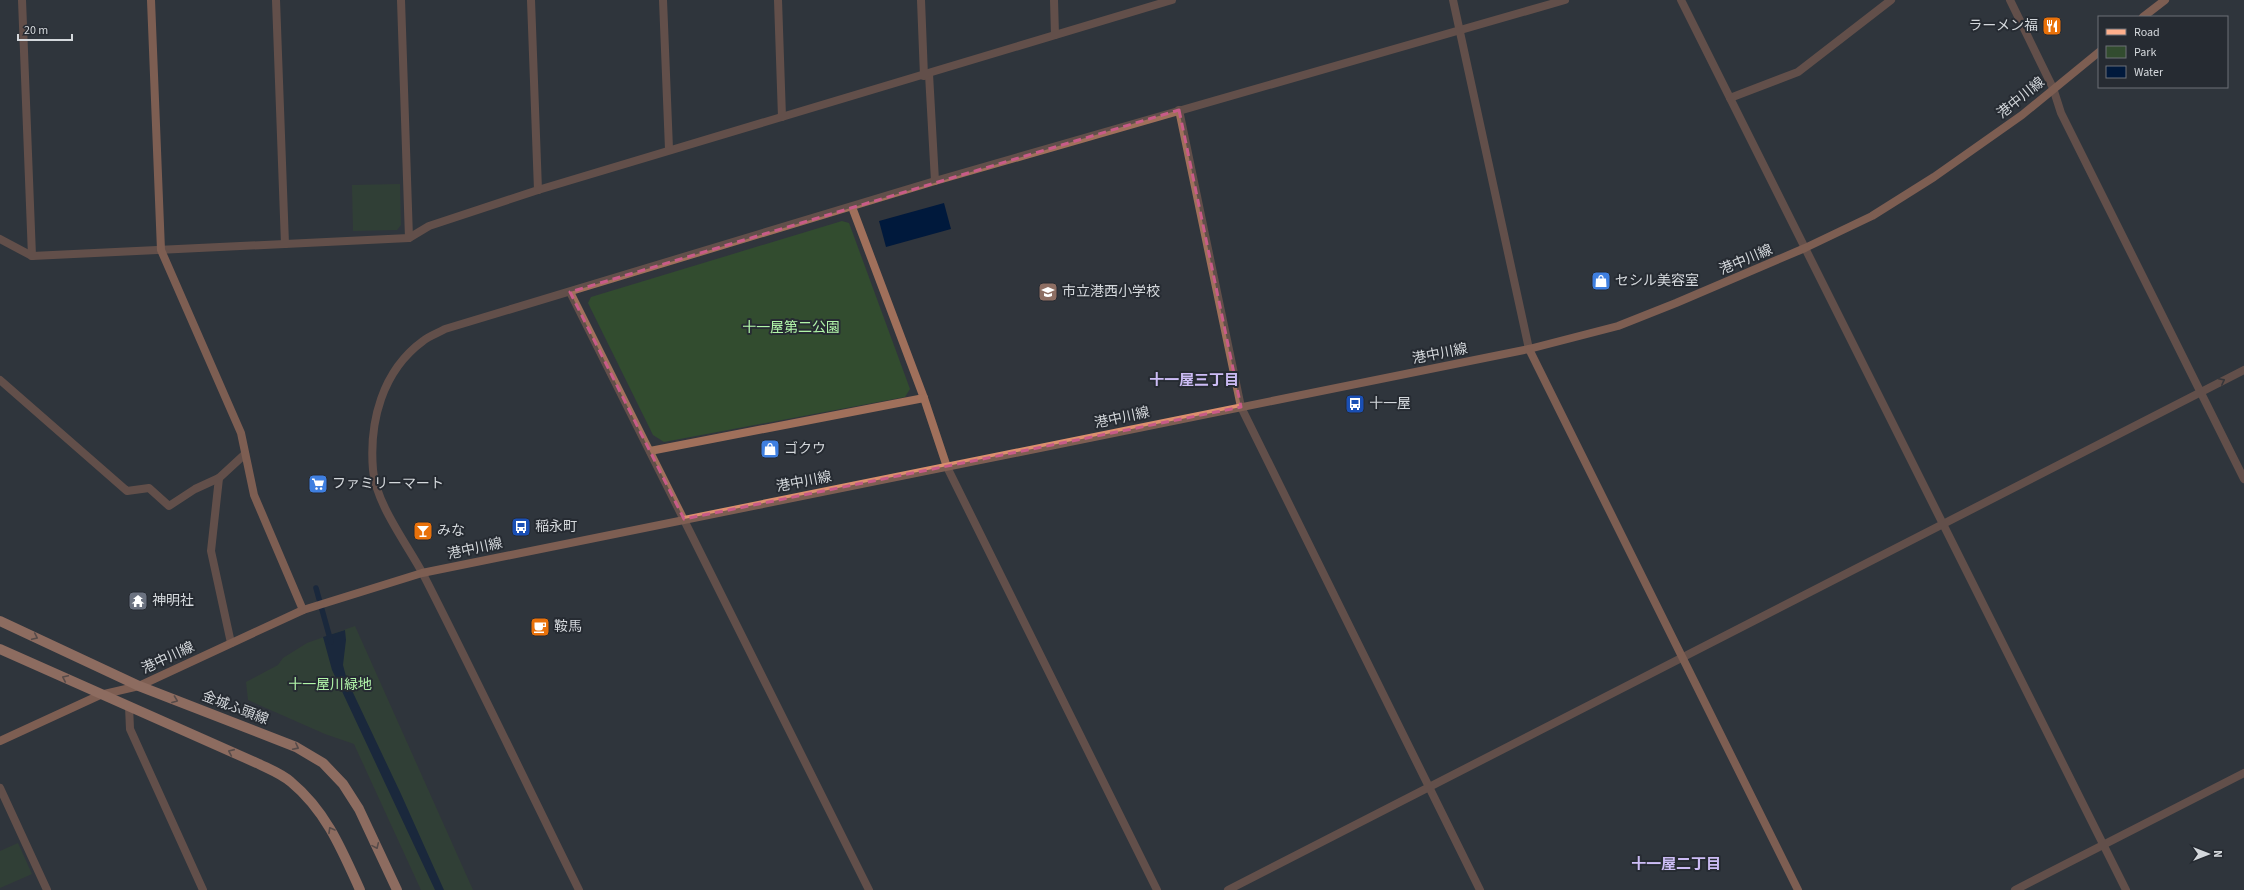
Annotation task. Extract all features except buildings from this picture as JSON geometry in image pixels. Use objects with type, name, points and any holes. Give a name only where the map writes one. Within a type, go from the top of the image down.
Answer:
[{"type":"main road","points":[[151,0],[161,250],[241,433],[254,495],[303,610]]},
{"type":"main road","points":[[2144,16],[2165,0]]},
{"type":"main road","name":"港中川線","points":[[0,741],[100,695],[139,686],[303,610],[422,573],[1529,349],[1618,326],[1805,248],[1872,216],[1934,177],[2022,116],[2053,88],[2098,53]]},
{"type":"main road","points":[[1529,349],[1798,890]]},
{"type":"main road","name":"金城ふ頭線","points":[[0,621],[139,686],[296,747],[323,764],[343,784],[359,810],[396,890]]},
{"type":"main road","points":[[0,649],[100,695],[129,706],[259,764],[290,781],[312,803],[331,828],[360,890]]},
{"type":"street","points":[[22,0],[32,256]]},
{"type":"street","points":[[276,0],[285,244]]},
{"type":"street","points":[[401,0],[410,238]]},
{"type":"street","points":[[531,0],[538,190]]},
{"type":"street","points":[[664,0],[669,150]]},
{"type":"street","points":[[778,0],[782,117]]},
{"type":"street","points":[[921,0],[935,181]]},
{"type":"street","points":[[1054,0],[1055,35]]},
{"type":"street","points":[[0,239],[32,256],[410,238],[429,226],[538,190],[926,75],[1172,0]]},
{"type":"street","points":[[1453,0],[1529,349]]},
{"type":"street","points":[[579,890],[422,573],[382,499],[373,471],[374,431],[381,396],[392,375],[407,356],[423,341],[445,329],[935,181],[1565,0]]},
{"type":"street","points":[[1681,0],[2126,890]]},
{"type":"street","points":[[1730,98],[1798,72],[1890,0]]},
{"type":"street","points":[[2010,0],[2053,88],[2061,113],[2244,479]]},
{"type":"street","points":[[1179,110],[1241,407],[1480,890]]},
{"type":"street","points":[[852,207],[924,398],[947,467],[1157,890]]},
{"type":"street","points":[[570,292],[869,890]]},
{"type":"street","points":[[1228,890],[2244,370]]},
{"type":"street","points":[[0,380],[126,492],[150,488],[169,506],[195,488],[219,478],[245,454]]},
{"type":"street","points":[[650,451],[924,398]]},
{"type":"street","points":[[219,478],[211,551],[231,643]]},
{"type":"street","points":[[129,706],[130,729],[203,890]]},
{"type":"street","points":[[2015,890],[2244,773]]},
{"type":"street","points":[[0,788],[47,890]]},
{"type":"highlighted area","points":[[1179,110],[1241,407],[684,519],[570,292]]},
{"type":"green space","points":[[400,184],[401,225],[397,230],[353,231],[352,185]]},
{"type":"green space","name":"十一屋第二公園","points":[[842,221],[849,223],[910,389],[905,397],[664,442],[653,435],[588,303],[591,297]]},
{"type":"green space","name":"十一屋川緑地","points":[[355,626],[473,890],[421,890],[354,744],[325,734],[248,700],[246,682],[278,665],[283,658],[307,643]]},
{"type":"green space","points":[[18,843],[32,874],[0,888],[0,851]]},
{"type":"water","points":[[944,203],[951,229],[886,247],[879,221]]},
{"type":"water","points":[[345,630],[346,640],[343,665],[347,680],[401,794],[444,890],[435,890],[332,670],[323,637]]},
{"type":"waterway","points":[[316,588],[331,642]]},
{"type":"place","name":"ラーメン福","points":[[2052,26]]},
{"type":"place","name":"セシル美容室","points":[[1601,281]]},
{"type":"place","name":"市立港西小学校","points":[[1048,292]]},
{"type":"place","name":"十一屋","points":[[1355,404]]},
{"type":"place","name":"ゴクウ","points":[[770,449]]},
{"type":"place","name":"ファミリーマート","points":[[318,484]]},
{"type":"place","name":"稲永町","points":[[521,527]]},
{"type":"place","name":"みな","points":[[423,531]]},
{"type":"place","name":"神明社","points":[[138,601]]},
{"type":"place","name":"鞍馬","points":[[540,627]]},
{"type":"district","name":"十一屋三丁目","points":[[1194,380]]},
{"type":"district","name":"十一屋二丁目","points":[[1676,864]]}]
